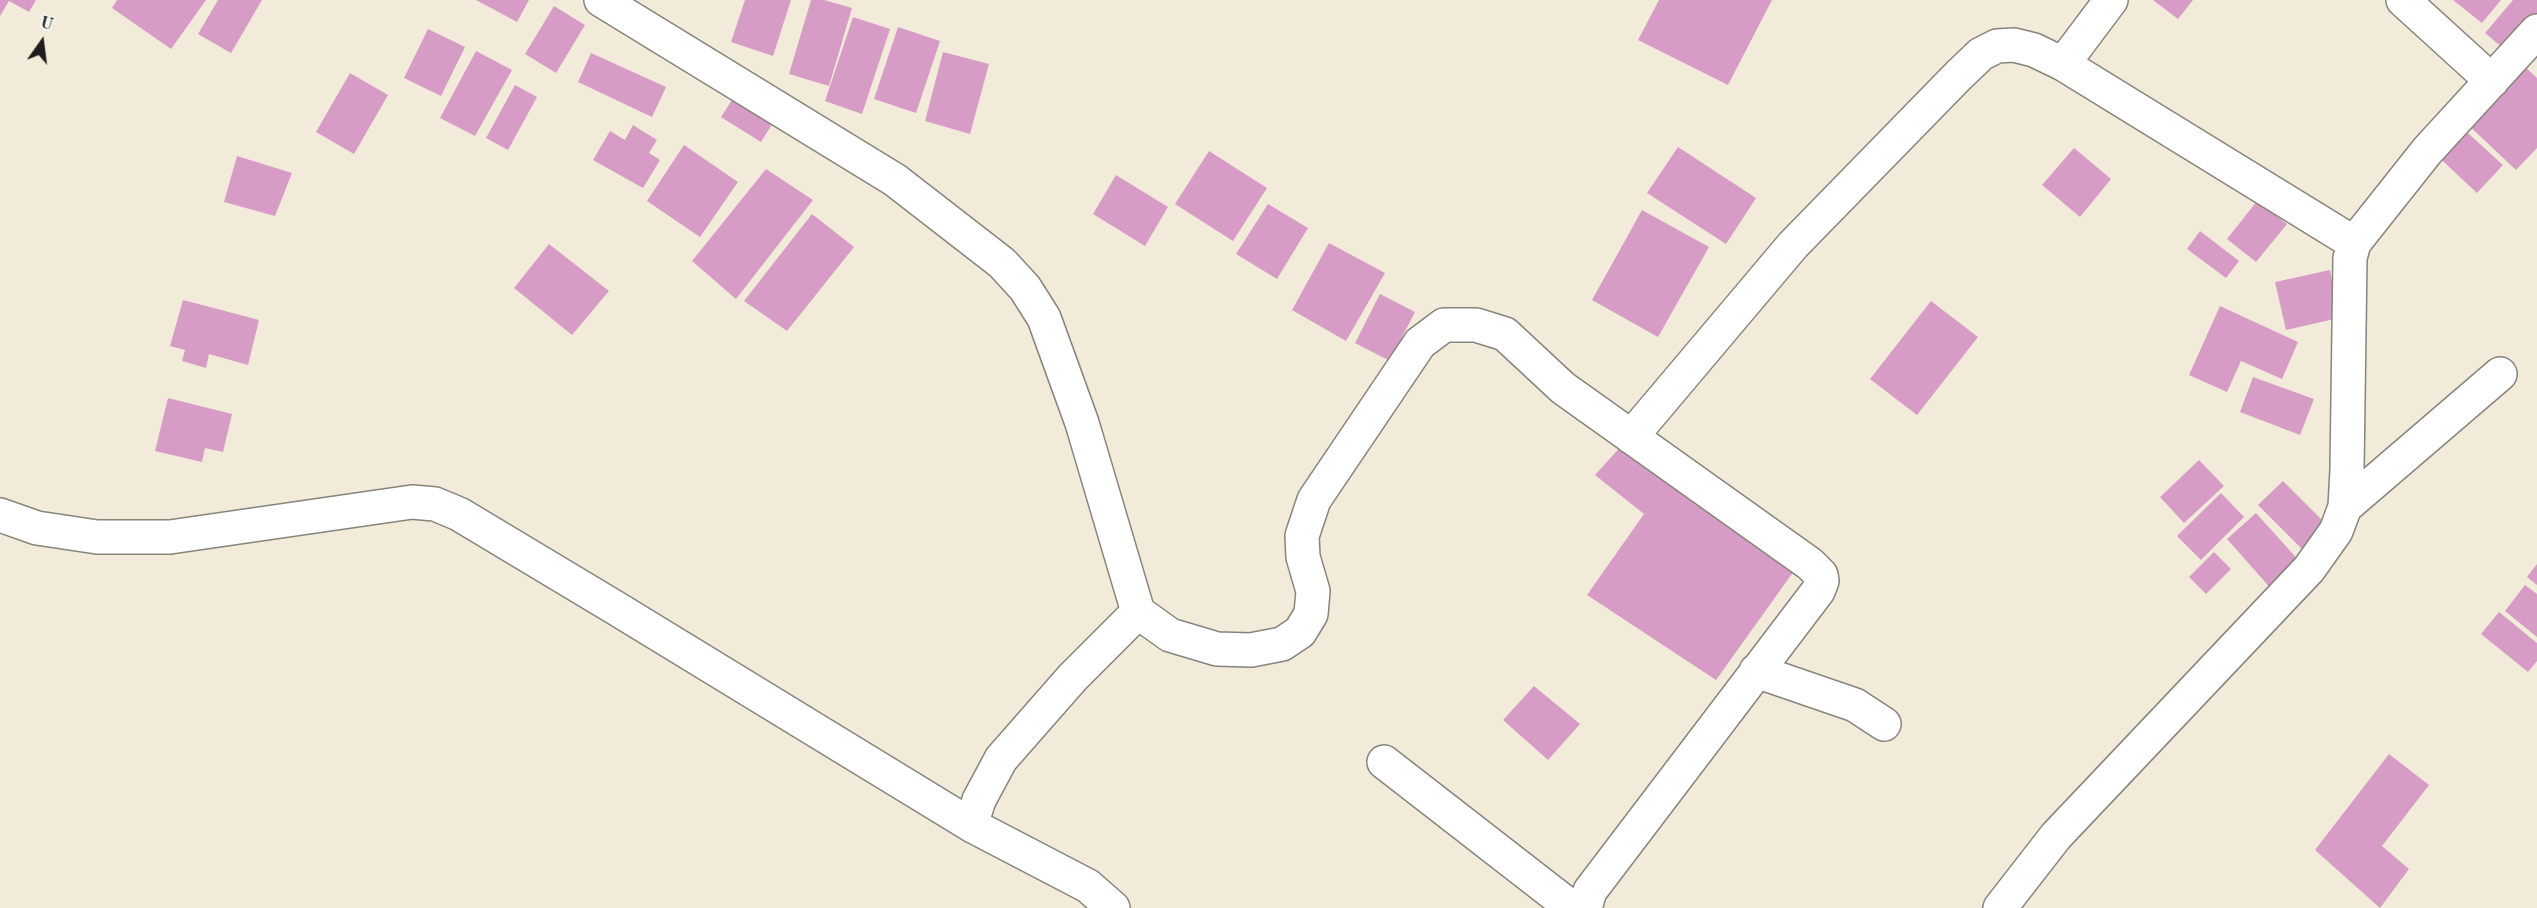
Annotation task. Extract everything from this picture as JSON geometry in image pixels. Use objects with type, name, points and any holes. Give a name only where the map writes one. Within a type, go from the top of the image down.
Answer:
[{"type":"street","points":[[601,0],[895,180],[1002,263],[1025,288],[1044,318],[1082,423],[1138,612],[1170,635],[1217,649],[1251,650],[1282,644],[1300,632],[1311,614],[1313,591],[1303,557],[1302,536],[1314,500],[1420,343],[1444,325],[1476,324],[1504,334],[1563,388],[1810,564],[1821,575],[1822,581],[1818,591],[1590,891],[1585,908]]},
{"type":"street","points":[[2063,64],[2110,0]]},
{"type":"street","points":[[2403,0],[2492,81]]},
{"type":"street","points":[[2000,908],[2056,836],[2309,569],[2336,531],[2345,507],[2350,258],[2354,243],[2427,151],[2537,31]]},
{"type":"street","points":[[1631,437],[1793,245],[1970,65],[1996,46],[2014,45],[2034,50],[2063,64],[2354,243]]},
{"type":"street","points":[[2345,507],[2500,374]]},
{"type":"street","points":[[0,515],[37,528],[97,537],[170,537],[412,502],[435,504],[459,514],[605,601],[971,825],[1078,897],[1113,908]]},
{"type":"street","points":[[971,825],[979,800],[1001,759],[1073,677],[1138,612]]},
{"type":"street","points":[[1756,671],[1855,705],[1884,724]]},
{"type":"street","points":[[1384,762],[1572,908]]},
{"type":"building","points":[[0,0],[36,0],[29,12],[9,1],[0,16]]},
{"type":"building","points":[[117,0],[206,0],[171,49],[112,8]]},
{"type":"building","points":[[218,0],[262,0],[231,53],[198,34]]},
{"type":"building","points":[[476,0],[529,0],[517,22]]},
{"type":"building","points":[[745,0],[791,0],[773,56],[731,42]]},
{"type":"building","points":[[811,0],[824,0],[852,8],[829,86],[789,74]]},
{"type":"building","points":[[1659,0],[1772,0],[1728,85],[1638,40]]},
{"type":"building","points":[[2153,0],[2193,0],[2178,19]]},
{"type":"building","points":[[2453,0],[2501,0],[2482,23]]},
{"type":"building","points":[[2513,0],[2537,0],[2537,22],[2510,54],[2485,33]]},
{"type":"building","points":[[554,6],[585,25],[556,73],[525,54]]},
{"type":"building","points":[[853,17],[890,29],[862,114],[825,101]]},
{"type":"building","points":[[898,27],[940,41],[916,113],[874,99]]},
{"type":"building","points":[[428,29],[465,47],[441,96],[404,78]]},
{"type":"building","points":[[476,51],[512,70],[475,136],[440,118]]},
{"type":"building","points":[[943,52],[989,64],[970,134],[925,121]]},
{"type":"building","points":[[591,53],[666,87],[652,117],[578,82]]},
{"type":"building","points":[[2519,61],[2537,78],[2537,148],[2516,170],[2464,121]]},
{"type":"building","points":[[350,73],[388,95],[354,154],[316,132]]},
{"type":"building","points":[[515,85],[537,97],[508,150],[486,138]]},
{"type":"building","points":[[739,89],[779,113],[761,142],[721,117]]},
{"type":"building","points":[[2457,123],[2503,165],[2477,193],[2431,150]]},
{"type":"building","points":[[633,125],[657,140],[649,153],[660,160],[643,188],[593,160],[610,131],[625,140]]},
{"type":"building","points":[[684,145],[738,182],[700,237],[647,201]]},
{"type":"building","points":[[1678,147],[1756,198],[1726,244],[1647,193]]},
{"type":"building","points":[[2074,148],[2111,179],[2080,217],[2042,185]]},
{"type":"building","points":[[1209,151],[1267,188],[1233,241],[1175,204]]},
{"type":"building","points":[[237,156],[292,173],[275,216],[224,202]]},
{"type":"building","points":[[766,169],[813,200],[736,299],[692,261]]},
{"type":"building","points":[[1116,175],[1168,207],[1145,246],[1093,214]]},
{"type":"building","points":[[2257,201],[2287,224],[2256,262],[2227,239]]},
{"type":"building","points":[[1268,204],[1308,228],[1277,279],[1236,254]]},
{"type":"building","points":[[1642,210],[1709,247],[1658,337],[1592,300]]},
{"type":"building","points":[[812,214],[854,247],[787,331],[744,301]]},
{"type":"building","points":[[2200,231],[2239,261],[2226,278],[2187,249]]},
{"type":"building","points":[[1329,243],[1385,273],[1346,341],[1292,310]]},
{"type":"building","points":[[549,244],[609,291],[572,335],[514,288]]},
{"type":"building","points":[[2330,270],[2339,318],[2286,330],[2275,282]]},
{"type":"building","points":[[1380,294],[1415,312],[1390,361],[1355,343]]},
{"type":"building","points":[[183,300],[259,320],[248,365],[209,354],[206,368],[182,361],[185,350],[170,346]]},
{"type":"building","points":[[1931,301],[1978,337],[1917,415],[1870,379]]},
{"type":"building","points":[[2220,306],[2298,342],[2282,379],[2241,361],[2227,392],[2189,375]]},
{"type":"building","points":[[2253,377],[2314,399],[2300,435],[2240,412]]},
{"type":"building","points":[[168,398],[232,414],[223,452],[205,448],[202,462],[155,451]]},
{"type":"building","points":[[1625,442],[1799,564],[1716,680],[1587,595],[1644,514],[1595,475]]},
{"type":"building","points":[[2199,460],[2224,486],[2184,523],[2160,497]]},
{"type":"building","points":[[2283,481],[2328,526],[2303,550],[2258,505]]},
{"type":"building","points":[[2221,493],[2244,517],[2201,560],[2177,536]]},
{"type":"building","points":[[2256,513],[2302,564],[2273,591],[2227,539]]},
{"type":"building","points":[[2214,552],[2231,569],[2206,594],[2189,577]]},
{"type":"building","points":[[2537,564],[2537,585],[2527,577]]},
{"type":"building","points":[[2525,585],[2537,594],[2537,637],[2505,611]]},
{"type":"building","points":[[2499,612],[2537,643],[2537,661],[2528,672],[2481,634]]},
{"type":"building","points":[[1534,686],[1580,724],[1548,760],[1503,720]]},
{"type":"building","points":[[2389,754],[2429,785],[2382,846],[2409,869],[2380,908],[2315,850]]}]
